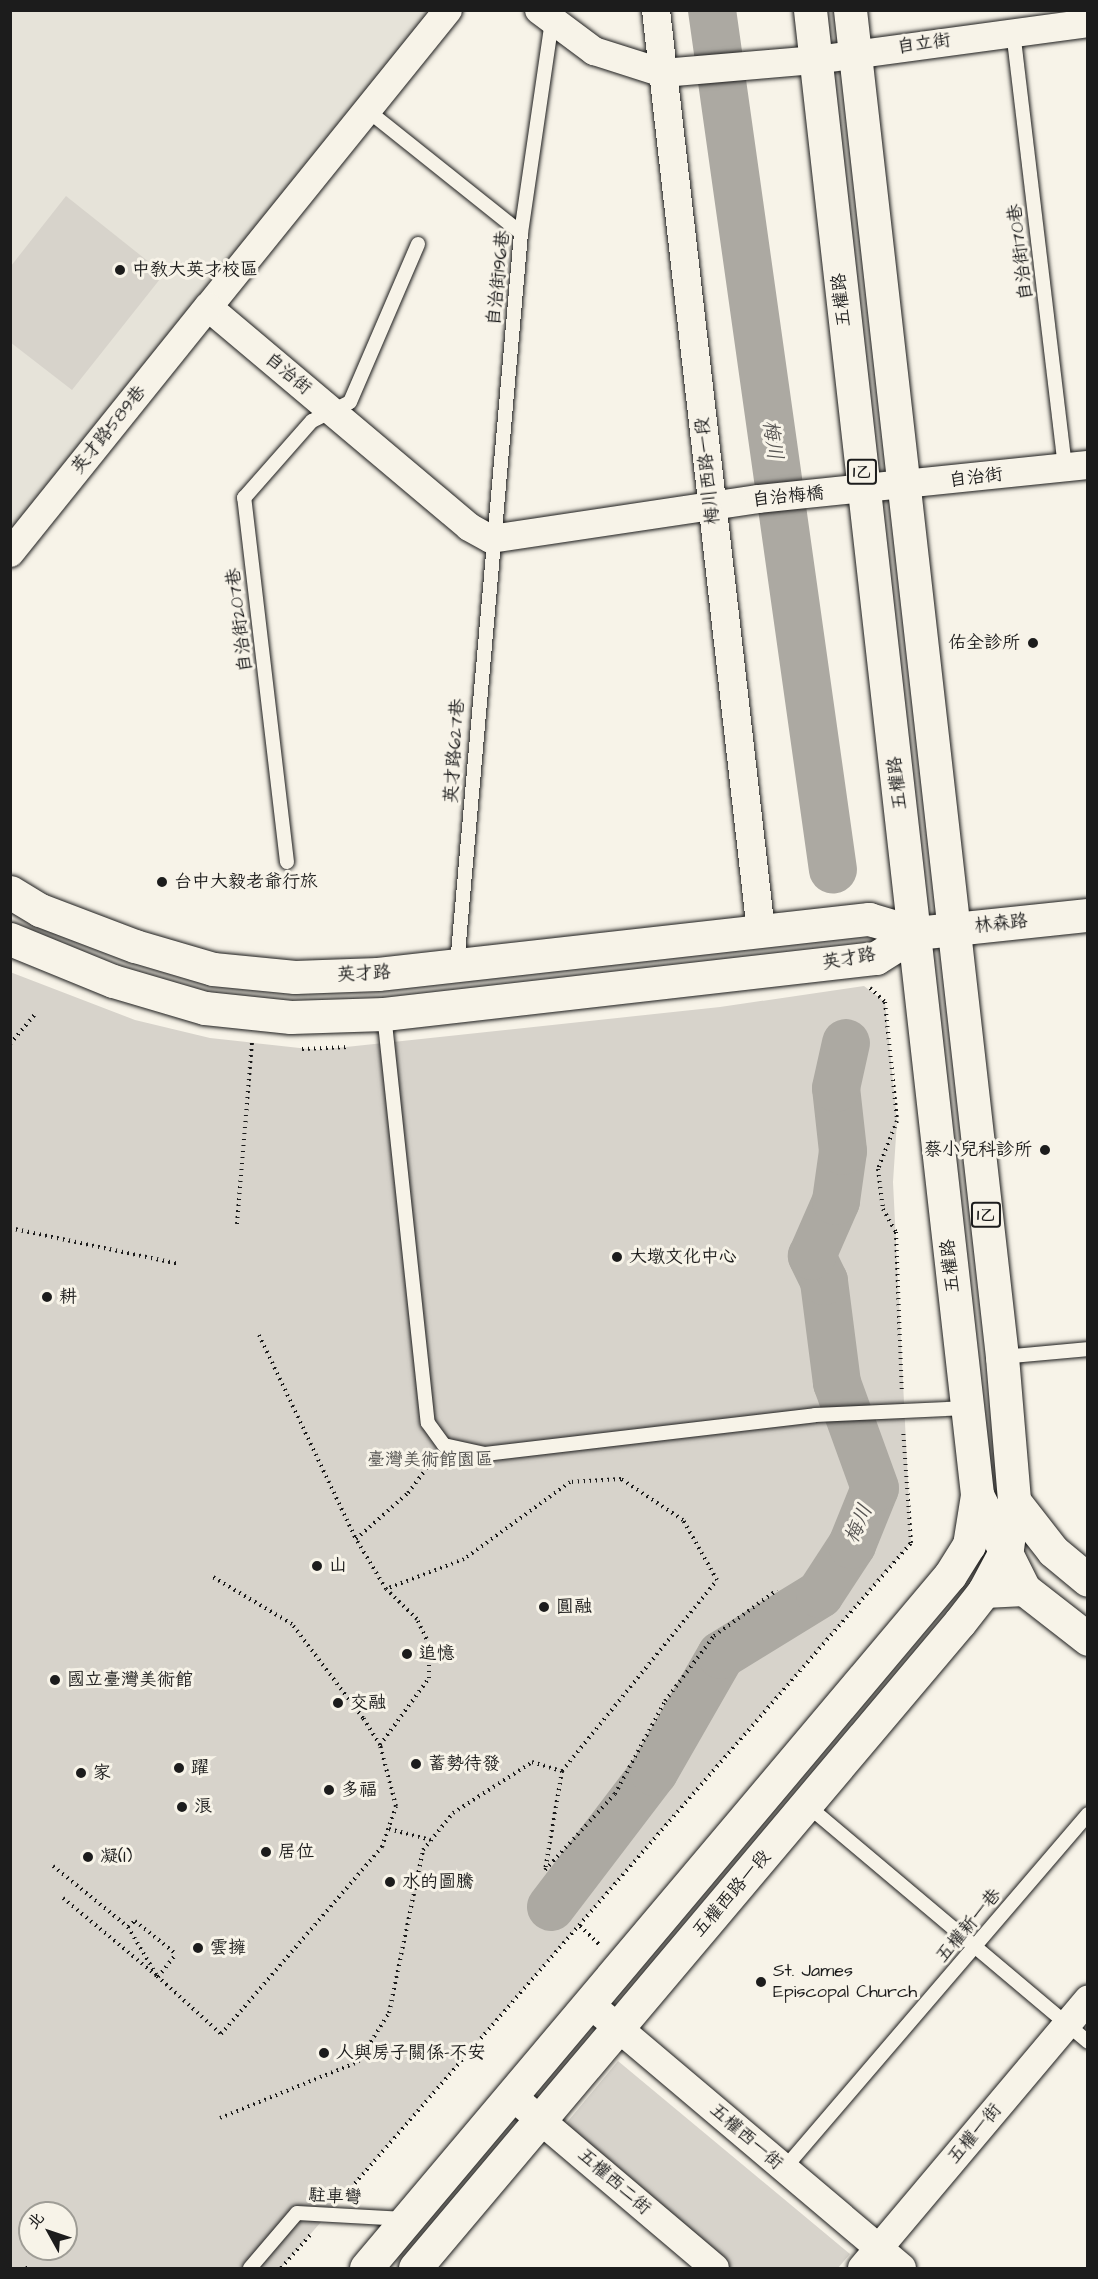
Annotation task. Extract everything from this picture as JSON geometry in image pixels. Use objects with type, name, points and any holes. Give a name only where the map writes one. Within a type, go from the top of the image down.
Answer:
[{"type":"main road","name":"五權路","points":[[810,10],[916,933],[977,1495],[1006,1548],[1024,1589],[1088,1639]]},
{"type":"main road","name":"1乙","points":[[850,10],[1002,1357],[1014,1501],[1006,1548]]},
{"type":"main road","name":"英才路","points":[[10,892],[40,910],[213,969],[295,977],[457,966],[869,919],[916,933]]},
{"type":"main road","name":"林森路","points":[[916,933],[1088,915]]},
{"type":"main road","name":"英才路","points":[[10,939],[113,981],[205,1008],[291,1017],[384,1014],[876,958],[916,933]]},
{"type":"main road","name":"五權西路一段","points":[[366,2268],[591,2004],[960,1561],[977,1495]]},
{"type":"main road","points":[[1014,1501],[1053,1551],[1088,1580]]},
{"type":"main road","points":[[960,1561],[1006,1548],[1053,1551]]},
{"type":"main road","name":"五權西路一段","points":[[415,2268],[808,1806],[984,1591],[1006,1548]]},
{"type":"main road","points":[[984,1591],[1024,1589]]},
{"type":"street","points":[[208,307],[448,10]]},
{"type":"street","name":"梅川西路一段","points":[[656,10],[761,931]]},
{"type":"street","points":[[546,16],[594,51],[663,73]]},
{"type":"street","name":"自立街","points":[[663,73],[816,60],[1013,31],[1088,23]]},
{"type":"street","name":"自治街","points":[[208,307],[469,527],[491,539]]},
{"type":"street","name":"英才路589巷","points":[[10,554],[208,307]]},
{"type":"street","name":"自治街","points":[[864,489],[904,487],[1076,466]]},
{"type":"street","name":"自治梅橋","points":[[712,507],[864,489]]},
{"type":"street","points":[[491,539],[712,507]]},
{"type":"street","name":"五權一街","points":[[870,2259],[1077,2033],[1088,2000]]},
{"type":"street","name":"五權西一街","points":[[591,2004],[783,2170],[870,2259],[902,2268]]},
{"type":"street","name":"五權西二街","points":[[512,2096],[715,2268]]},
{"type":"lane","name":"自治街196巷","points":[[491,539],[521,233],[546,16]]},
{"type":"lane","name":"自治街170巷","points":[[1013,31],[1076,466]]},
{"type":"lane","points":[[367,110],[521,233]]},
{"type":"lane","name":"自治街207巷","points":[[287,862],[244,498],[312,421],[350,402],[418,244]]},
{"type":"lane","name":"英才路627巷","points":[[457,966],[491,539]]},
{"type":"lane","points":[[384,1014],[428,1423],[444,1445],[485,1454],[815,1416],[869,1415],[967,1408]]},
{"type":"lane","points":[[1002,1357],[1088,1349]]},
{"type":"lane","points":[[808,1806],[1077,2033]]},
{"type":"lane","name":"五權新一巷","points":[[783,2170],[1088,1814]]},
{"type":"lane","name":"駐車彎","points":[[250,2268],[297,2213],[407,2219]]},
{"type":"path","points":[[10,1044],[34,1015]]},
{"type":"path","points":[[237,1224],[252,1043]]},
{"type":"path","points":[[10,1228],[179,1264]]},
{"type":"path","points":[[259,1335],[356,1539],[386,1589],[417,1619],[429,1644],[429,1678],[380,1745]]},
{"type":"path","points":[[356,1539],[408,1493],[444,1445]]},
{"type":"path","points":[[386,1589],[464,1559],[570,1482],[621,1479],[683,1520],[717,1580],[562,1771],[545,1870],[615,1794],[665,1701],[714,1636],[777,1590]]},
{"type":"path","points":[[53,1866],[128,1927],[158,1976],[221,2034],[382,1847],[396,1806],[380,1745],[292,1624],[211,1576]]},
{"type":"path","points":[[220,2118],[358,2062],[389,2013],[423,1850],[453,1813],[532,1762],[562,1771]]},
{"type":"path","points":[[389,1829],[432,1839]]},
{"type":"path","points":[[63,1898],[158,1977],[176,1954],[135,1921],[128,1927]]},
{"type":"shaded area","name":"中教大英才校區","points":[[11,11],[447,11],[11,529]]},
{"type":"green space","points":[[66,196],[164,274],[72,390],[10,342],[11,266]]},
{"type":"green space","name":"臺灣美術館園區","points":[[10,972],[135,1020],[210,1038],[318,1050],[720,1007],[864,986],[885,1002],[897,1121],[893,1182],[911,1543],[281,2268],[11,2268]]},
{"type":"green space","points":[[618,2061],[850,2254],[838,2268],[724,2268],[559,2132]]},
{"type":"waterway","name":"梅川","points":[[712,10],[833,870]]},
{"type":"waterway","name":"梅川","points":[[551,1907],[654,1772],[721,1655],[820,1594],[852,1545],[875,1488],[837,1383],[824,1281],[812,1256],[836,1201],[843,1151],[836,1088],[846,1043]]},
{"type":"place","name":"中教大英才校區","points":[[120,270]]},
{"type":"place","name":"佑全診所","points":[[1033,643]]},
{"type":"place","name":"台中大毅老爺行旅","points":[[162,882]]},
{"type":"place","name":"蔡小兒科診所","points":[[1045,1150]]},
{"type":"place","name":"大墩文化中心","points":[[617,1257]]},
{"type":"place","name":"耕","points":[[47,1297]]},
{"type":"place","name":"山","points":[[317,1566]]},
{"type":"place","name":"圓融","points":[[544,1607]]},
{"type":"place","name":"追憶","points":[[407,1654]]},
{"type":"place","name":"國立臺灣美術館","points":[[55,1680]]},
{"type":"place","name":"交融","points":[[338,1703]]},
{"type":"place","name":"蓄勢待發","points":[[416,1764]]},
{"type":"place","name":"躍","points":[[179,1768]]},
{"type":"place","name":"家","points":[[81,1773]]},
{"type":"place","name":"多福","points":[[329,1790]]},
{"type":"place","name":"浪","points":[[182,1807]]},
{"type":"place","name":"居位","points":[[266,1852]]},
{"type":"place","name":"凝(I)","points":[[88,1857]]},
{"type":"place","name":"水的圖騰","points":[[390,1882]]},
{"type":"place","name":"雲擁","points":[[198,1948]]},
{"type":"place","name":"St. James Episcopal Church","points":[[761,1982]]},
{"type":"place","name":"人與房子關係-不安","points":[[324,2053]]}]
